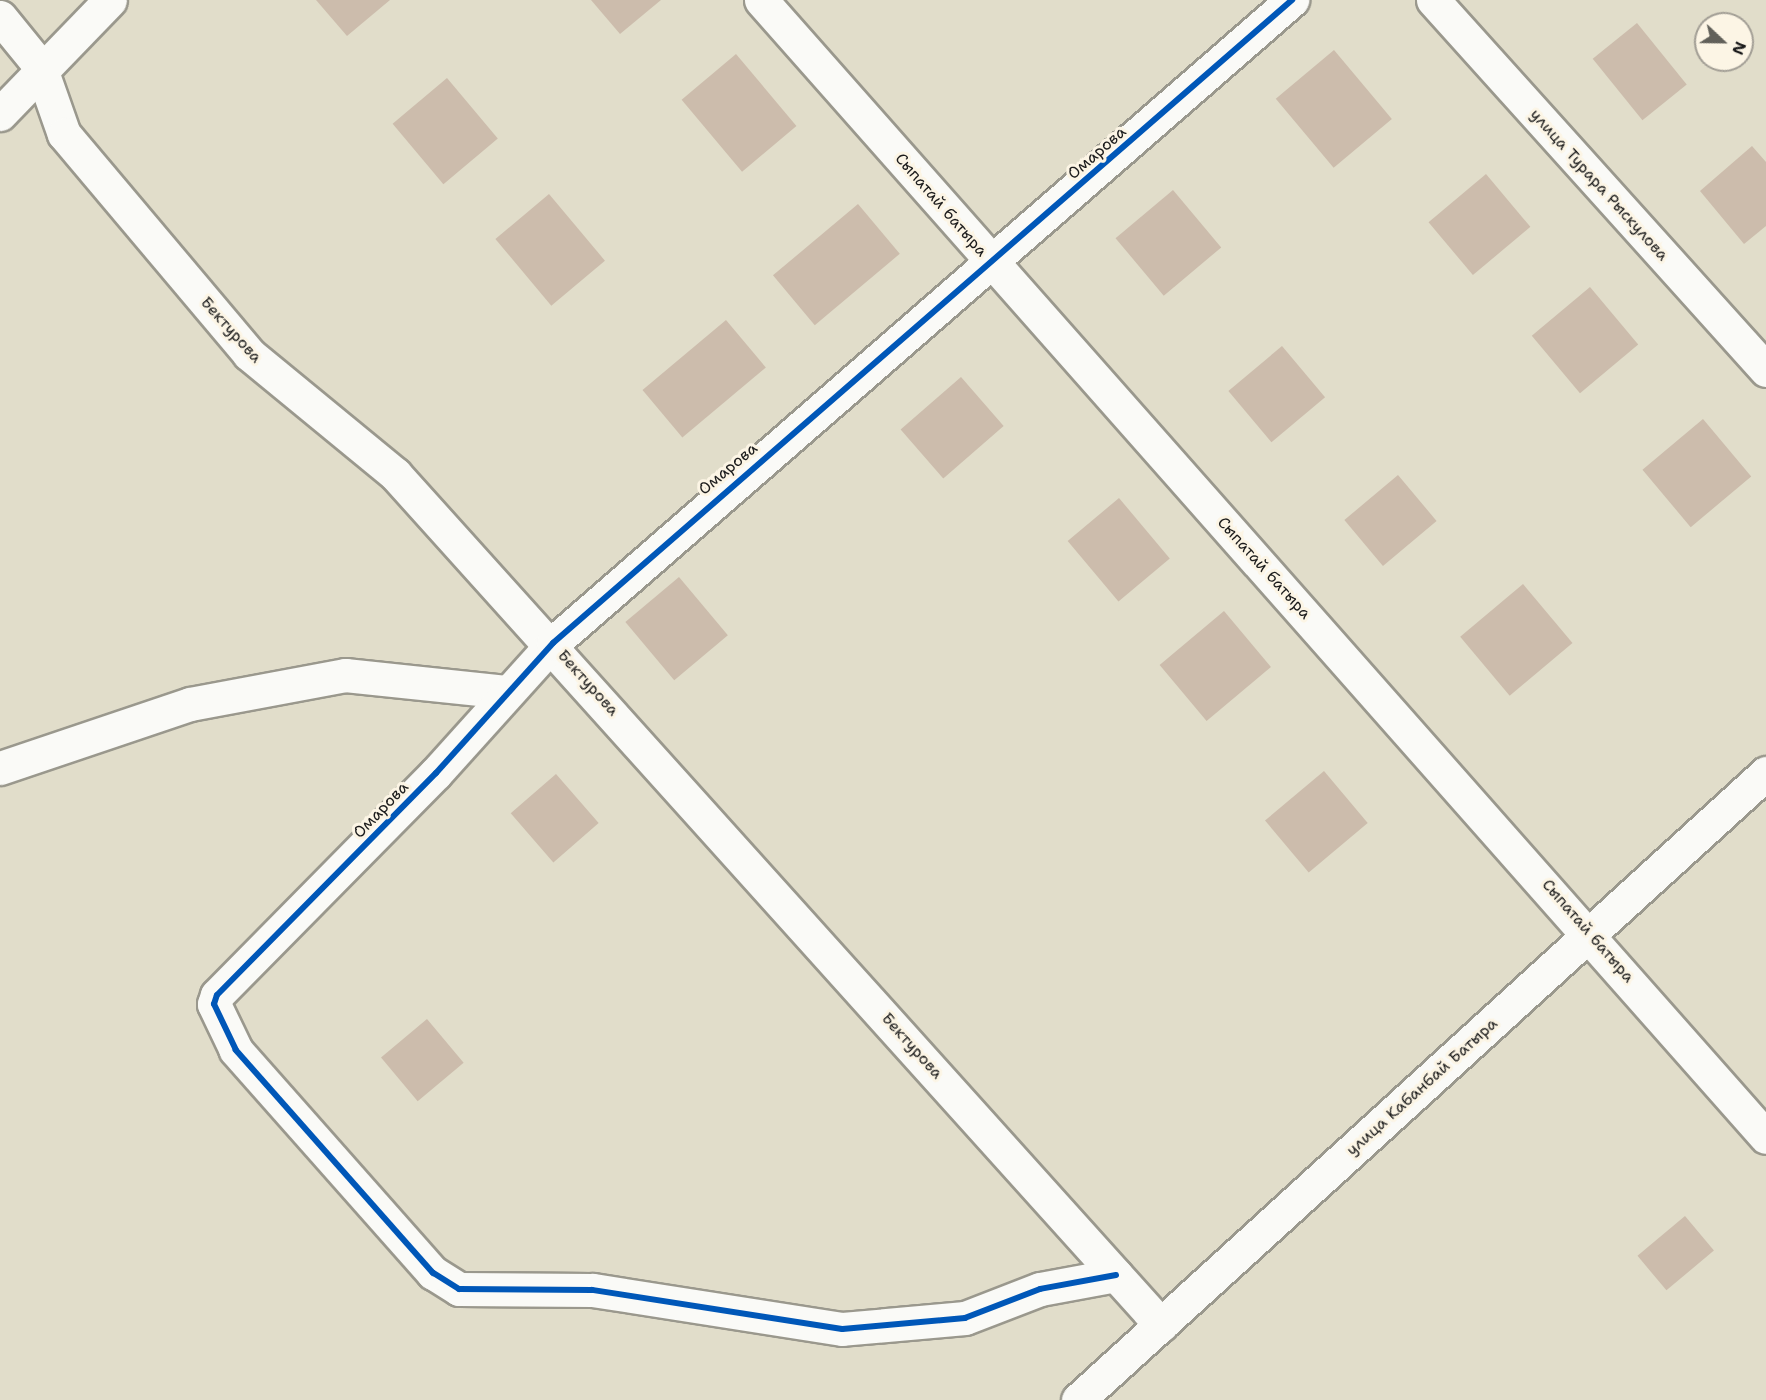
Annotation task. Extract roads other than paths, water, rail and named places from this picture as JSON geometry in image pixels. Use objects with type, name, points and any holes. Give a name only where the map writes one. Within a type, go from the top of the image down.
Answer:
[{"type":"street","points":[[0,114],[40,66],[110,0]]},
{"type":"street","name":"Сыпатай батыра","points":[[761,0],[991,263],[1591,934],[1766,1137]]},
{"type":"street","name":"Омарова","points":[[1116,1275],[1040,1289],[965,1318],[842,1329],[592,1290],[459,1289],[433,1273],[236,1050],[214,1004],[217,995],[553,643],[1292,0]]},
{"type":"street","name":"улица Турара Рыскулова","points":[[1433,0],[1766,370]]},
{"type":"street","name":"Бектурова","points":[[0,17],[40,66],[64,134],[249,354],[395,474],[553,643],[1161,1325]]},
{"type":"street","points":[[0,768],[190,704],[345,675],[508,692]]},
{"type":"street","name":"улица Кабанбай Батыра","points":[[1078,1400],[1766,773]]}]
